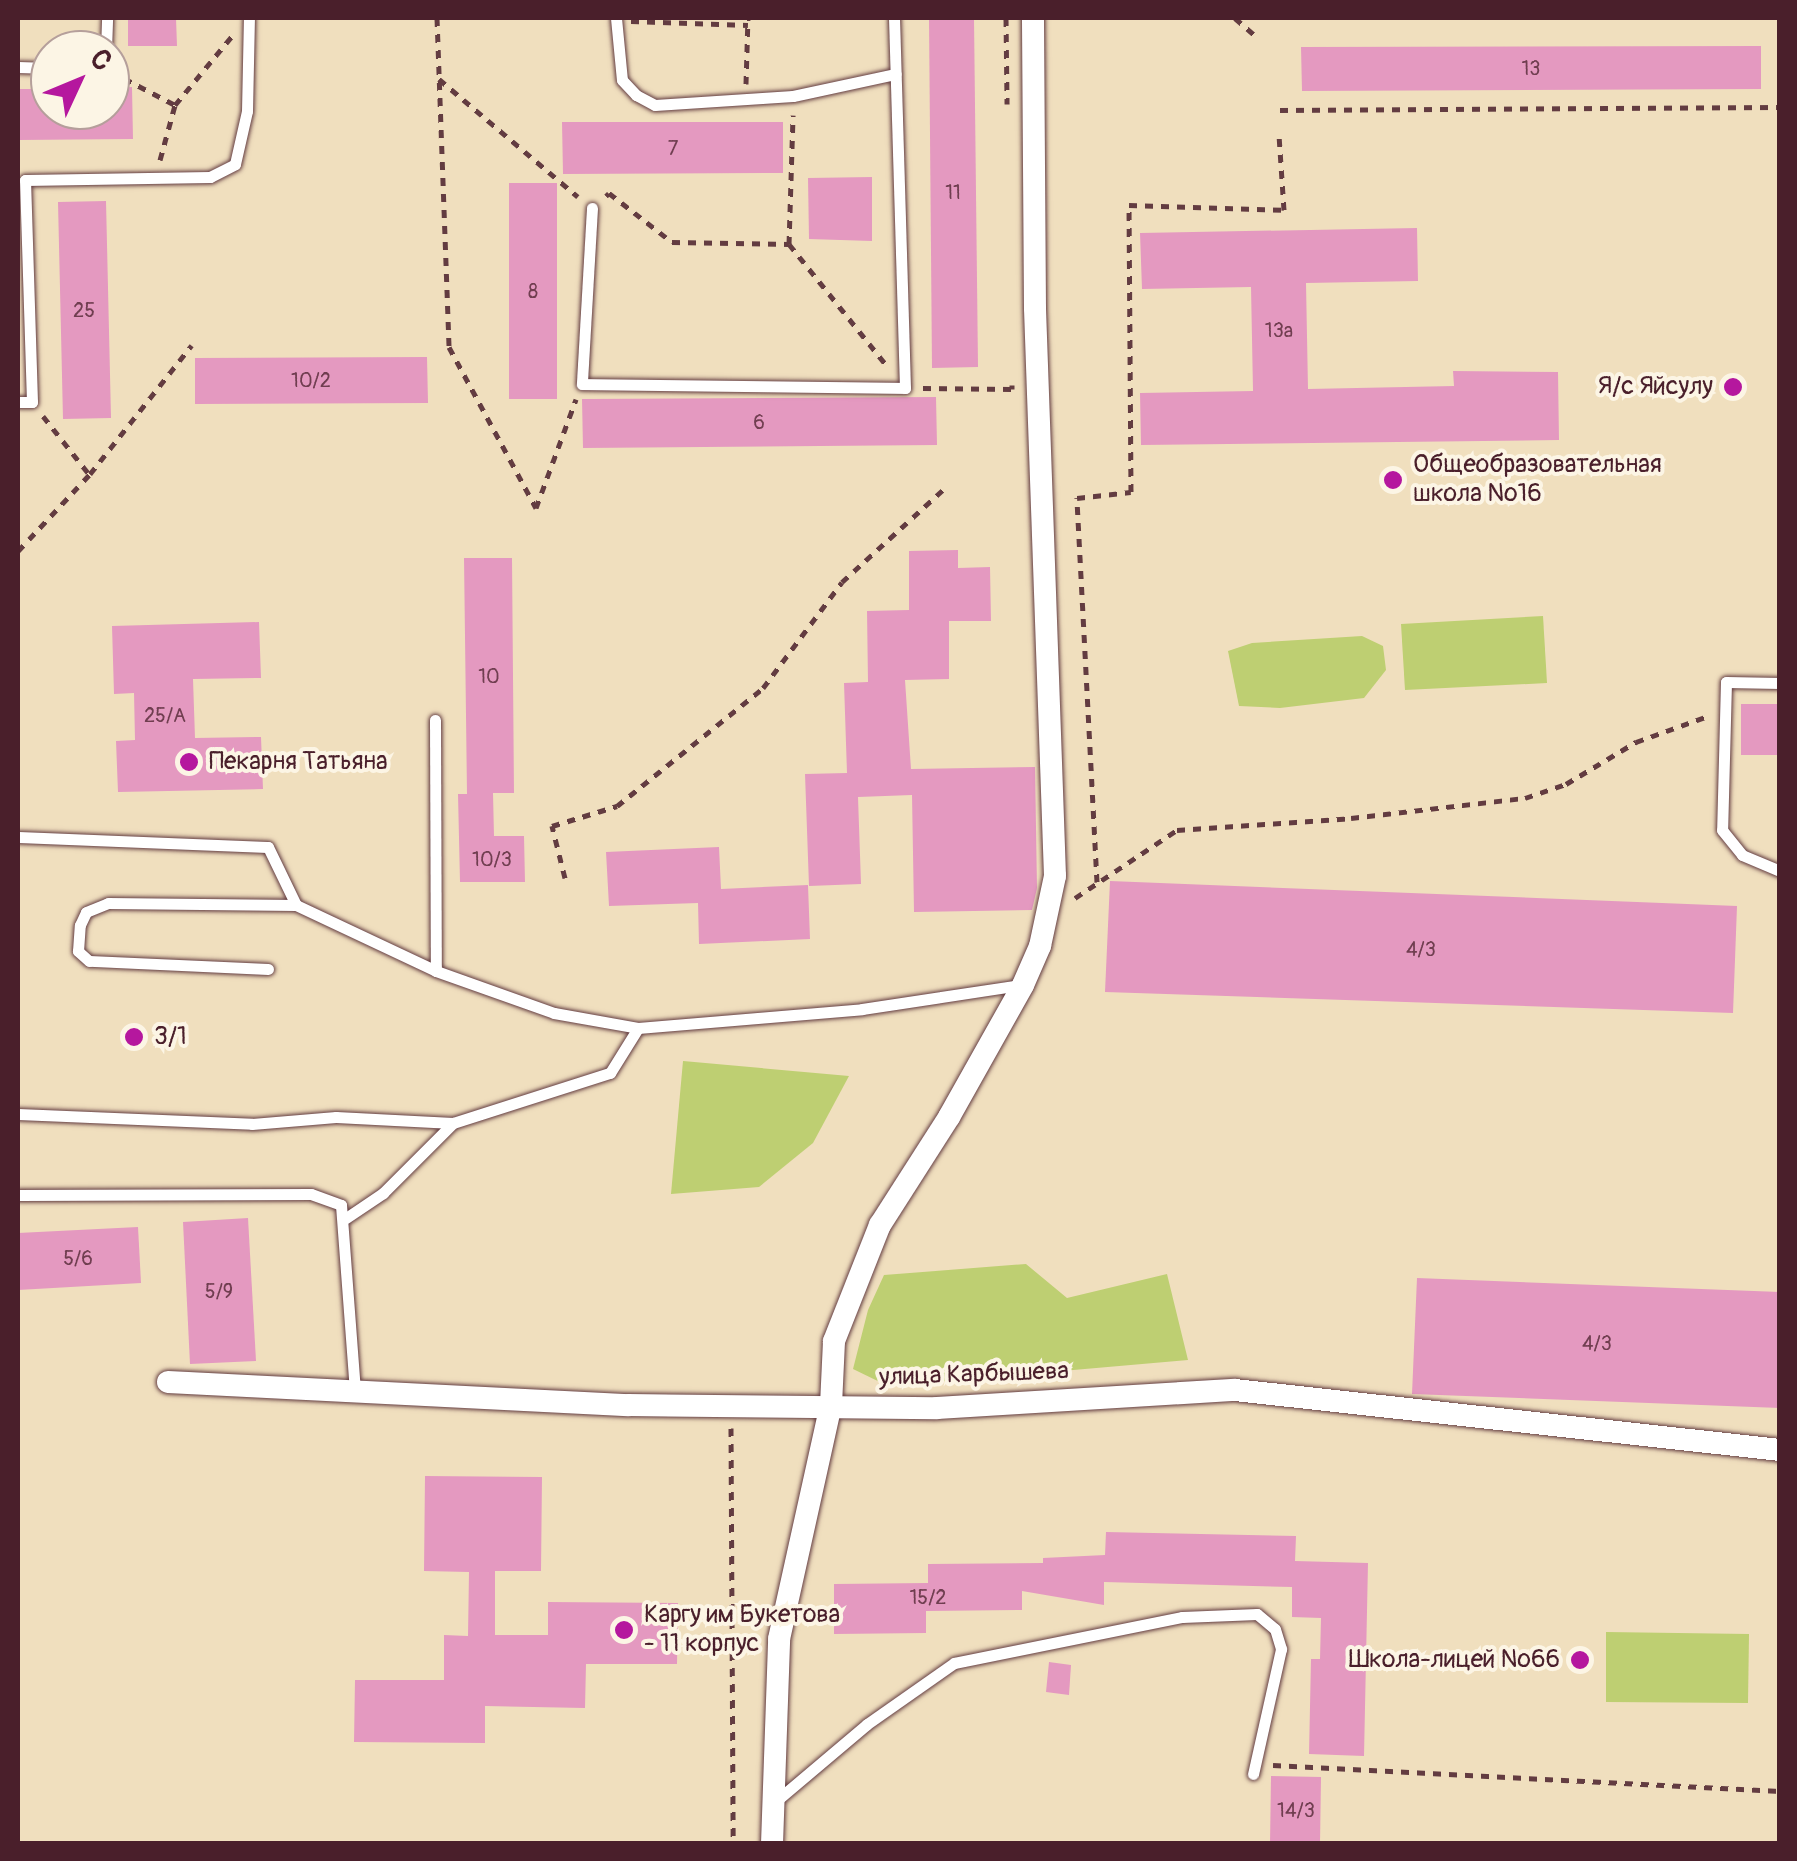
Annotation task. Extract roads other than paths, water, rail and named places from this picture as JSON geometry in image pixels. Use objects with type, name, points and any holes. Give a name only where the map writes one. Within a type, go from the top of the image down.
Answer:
[{"type":"street","points":[[772,1844],[779,1639],[832,1405],[834,1341],[880,1225],[949,1117],[1023,985],[1045,921],[1054,876],[1035,308],[1033,18]]},
{"type":"street","name":"улица Карбышева","points":[[168,1382],[628,1405],[937,1408],[1235,1390],[1780,1450]]},
{"type":"lane","points":[[18,402],[32,402],[25,180],[210,178],[236,164],[248,111],[249,18]]},
{"type":"lane","points":[[592,208],[582,384],[905,388],[894,18]]},
{"type":"lane","points":[[616,19],[622,80],[654,106],[793,96],[896,74]]},
{"type":"lane","points":[[1780,683],[1726,682],[1722,830],[1742,855],[1780,872]]},
{"type":"lane","points":[[436,720],[436,970]]},
{"type":"lane","points":[[18,837],[268,847],[296,905]]},
{"type":"lane","points":[[268,969],[90,961],[78,951],[80,925],[86,912],[108,904],[296,905],[436,970],[554,1013],[638,1028],[862,1008],[1023,985]]},
{"type":"lane","points":[[18,1114],[252,1124],[336,1117],[453,1123],[610,1073],[638,1028]]},
{"type":"lane","points":[[346,1218],[383,1192],[453,1123]]},
{"type":"lane","points":[[18,1195],[311,1194],[341,1205],[346,1218],[354,1392]]},
{"type":"lane","points":[[775,1802],[867,1724],[954,1663],[1182,1617],[1257,1614],[1275,1629],[1280,1649],[1254,1769]]},
{"type":"place","name":"Я/c Яйсулу","points":[[1733,387]]},
{"type":"place","name":"Общеобразовательная школа №16","points":[[1393,480]]},
{"type":"place","name":"Пекарня Татьяна","points":[[189,762]]},
{"type":"place","name":"3/1","points":[[134,1037]]},
{"type":"place","name":"Каргу им Букетова - 11 корпус","points":[[624,1630]]},
{"type":"place","name":"Школа-лицей №66","points":[[1580,1660]]}]
